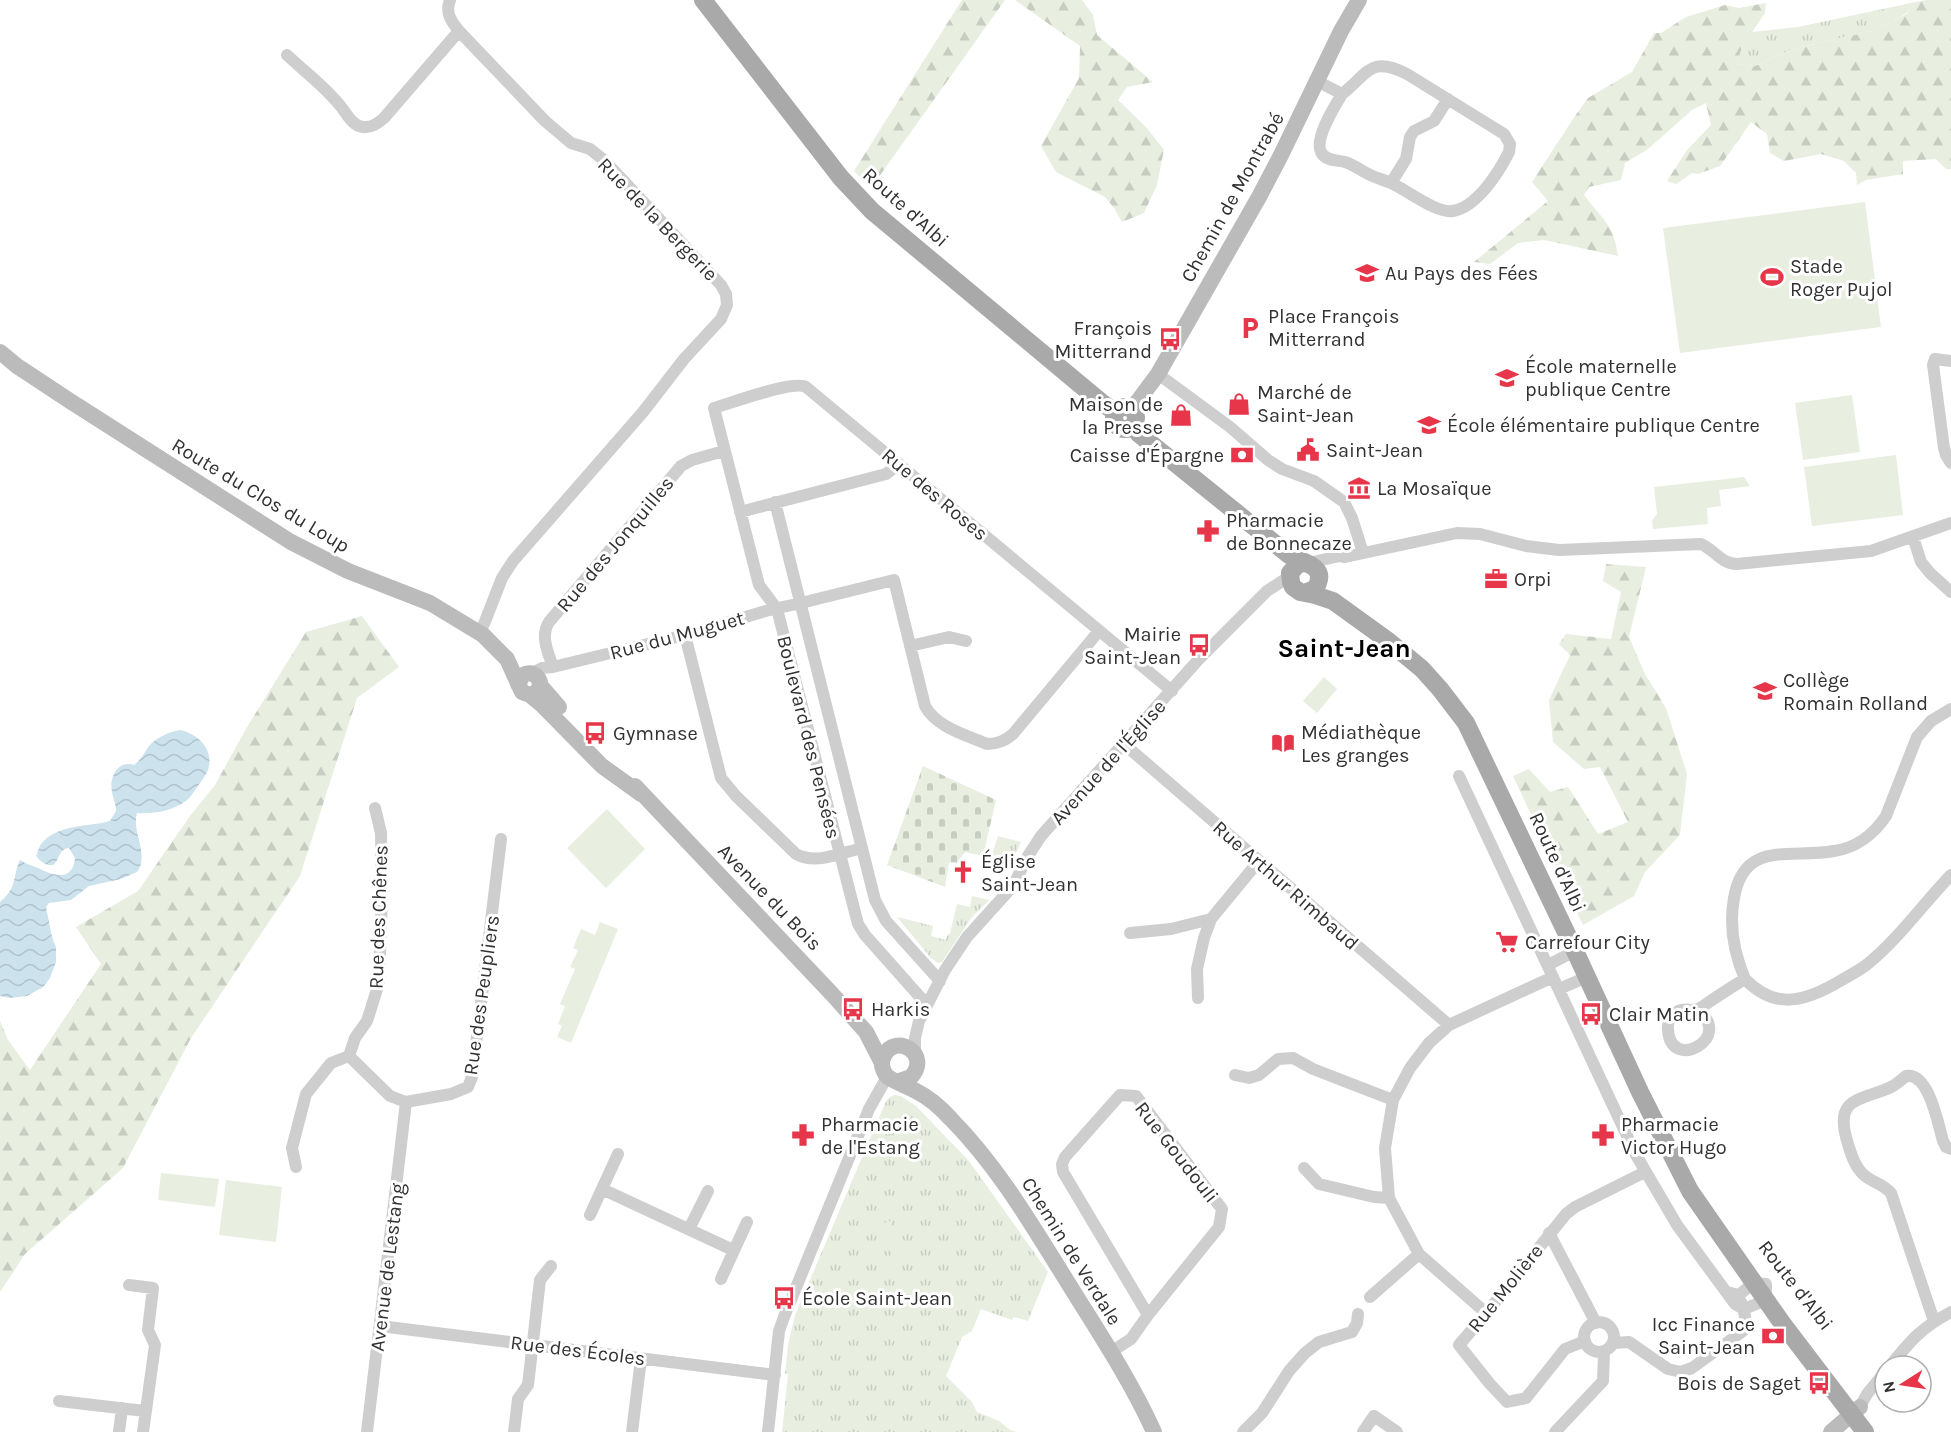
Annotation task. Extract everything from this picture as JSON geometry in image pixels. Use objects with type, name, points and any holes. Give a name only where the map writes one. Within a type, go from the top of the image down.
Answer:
[{"type":"main road","name":"Route d'Albi","points":[[703,0],[856,195],[872,211],[1101,402],[1127,416],[1139,434],[1288,555],[1304,577]]},
{"type":"main road","name":"Route d'Albi","points":[[1192,477],[1283,562],[1422,669],[1440,688],[1466,723],[1640,1092],[1677,1164],[1762,1289],[1856,1411],[1880,1432]]},
{"type":"main road","name":"Route d'Albi","points":[[1856,1411],[1865,1432]]},
{"type":"street","name":"Rue de la Bergerie","points":[[450,0],[447,6],[448,14],[459,31],[545,121],[571,143],[590,149],[604,161],[721,285],[726,294],[727,305],[721,319],[684,359],[643,412],[513,561],[502,578],[481,634]]},
{"type":"street","name":"Chemin de Montrabé","points":[[1127,416],[1158,374],[1259,197],[1341,31],[1359,0]]},
{"type":"street","points":[[287,55],[332,95],[354,124],[364,127],[374,126],[384,118],[459,31]]},
{"type":"street","points":[[1386,66],[1407,74],[1448,99],[1507,137],[1510,148],[1503,163],[1478,198],[1459,210],[1451,212],[1438,209],[1391,183],[1345,162],[1328,159],[1322,155],[1319,147],[1320,135],[1342,94],[1362,74],[1373,68],[1386,66]]},
{"type":"street","points":[[1317,81],[1342,94]]},
{"type":"street","points":[[1391,183],[1406,159],[1410,136],[1414,131],[1434,121],[1448,99]]},
{"type":"street","name":"Route du Clos du Loup","points":[[0,352],[17,366],[291,542],[348,571],[430,603],[481,634],[531,681]]},
{"type":"street","points":[[1951,361],[1935,359],[1933,365],[1946,455],[1951,463]]},
{"type":"street","points":[[1158,374],[1230,427],[1268,460],[1282,469],[1314,481],[1344,502],[1353,518],[1363,554],[1457,533],[1480,534],[1527,546],[1559,550],[1701,544],[1708,547],[1722,561],[1737,564],[1871,551],[1951,523]]},
{"type":"street","name":"Rue des Roses","points":[[724,451],[714,408],[801,384],[1172,691]]},
{"type":"street","name":"Boulevard des Pensées","points":[[724,451],[759,585],[777,609],[858,924],[865,935],[928,1003]]},
{"type":"street","name":"Rue des Jonquilles","points":[[553,667],[545,642],[545,627],[681,466],[692,460],[724,451]]},
{"type":"street","points":[[740,512],[886,474],[899,464]]},
{"type":"street","name":"Boulevard des Pensées","points":[[775,502],[875,900],[893,930],[940,981]]},
{"type":"street","points":[[1913,537],[1921,562],[1951,592]]},
{"type":"street","name":"Avenue de l'Église","points":[[916,1062],[915,1038],[919,1021],[951,959],[967,937],[1013,885],[1041,836],[1199,659],[1267,591],[1341,562],[1345,557],[1363,554]]},
{"type":"street","name":"Rue du Muguet","points":[[531,681],[553,667],[894,580],[910,646]]},
{"type":"street","points":[[966,641],[949,637],[910,646],[925,706],[938,722],[987,744],[996,744],[1013,734],[1099,631]]},
{"type":"street","points":[[685,635],[717,764],[726,786],[796,854],[805,859],[814,860],[862,848]]},
{"type":"street","name":"Avenue du Bois","points":[[531,681],[549,696],[623,771],[640,794],[806,965],[866,1032],[889,1074]]},
{"type":"street","points":[[1951,710],[1931,722],[1917,737],[1886,816],[1880,826],[1862,841],[1835,851],[1772,855],[1747,865],[1737,882],[1732,905],[1734,944],[1745,979],[1763,994],[1784,1000],[1800,999],[1820,992],[1863,968],[1880,953],[1897,937],[1951,875]]},
{"type":"street","name":"Rue Arthur Rimbaud","points":[[1124,744],[1449,1025]]},
{"type":"street","points":[[1459,776],[1645,1172],[1677,1225],[1733,1294],[1736,1304],[1744,1309]]},
{"type":"street","name":"Rue des Chênes","points":[[349,1056],[355,1038],[366,1021],[379,983],[382,897],[381,833],[375,808]]},
{"type":"street","name":"Rue des Peupliers","points":[[406,1102],[452,1094],[468,1087],[472,1077],[501,839]]},
{"type":"street","points":[[1198,999],[1197,969],[1211,919],[1258,862]]},
{"type":"street","points":[[1130,933],[1171,929],[1211,919]]},
{"type":"street","points":[[1548,965],[1575,951]]},
{"type":"street","points":[[1486,1313],[1419,1254],[1389,1198],[1385,1148],[1393,1100],[1410,1068],[1429,1043],[1449,1025],[1553,977]]},
{"type":"street","points":[[1559,989],[1587,977]]},
{"type":"street","points":[[1696,1010],[1745,979]]},
{"type":"street","name":"Avenue de l'Église","points":[[895,1046],[919,1021]]},
{"type":"street","name":"Avenue du Bois","points":[[866,1032],[885,1044],[895,1046]]},
{"type":"street","points":[[768,1432],[779,1331],[784,1317],[869,1109],[889,1074],[885,1053],[895,1046],[910,1049],[916,1062],[911,1077],[889,1074]]},
{"type":"street","points":[[296,1167],[292,1148],[306,1094],[331,1063],[349,1056],[390,1096],[406,1102]]},
{"type":"street","points":[[1235,1075],[1249,1078],[1259,1075],[1278,1059],[1293,1058],[1313,1069],[1393,1100]]},
{"type":"street","name":"Chemin de Verdale","points":[[916,1062],[919,1077],[937,1105]]},
{"type":"street","name":"Chemin de Verdale","points":[[889,1074],[937,1105],[995,1168],[1111,1352],[1154,1432]]},
{"type":"street","points":[[1934,1321],[1891,1194],[1885,1186],[1861,1173],[1843,1124],[1844,1114],[1848,1105],[1858,1099],[1893,1086],[1906,1076],[1916,1077],[1927,1090],[1943,1141],[1946,1147],[1951,1149]]},
{"type":"street","name":"Rue Goudouli","points":[[1111,1352],[1131,1339],[1219,1227],[1222,1209],[1136,1096],[1120,1095],[1065,1157],[1062,1164],[1063,1172],[1148,1315]]},
{"type":"street","name":"Avenue de Lestang","points":[[367,1432],[406,1102]]},
{"type":"street","points":[[590,1215],[618,1154]]},
{"type":"street","points":[[1304,1168],[1319,1184],[1374,1197],[1389,1198]]},
{"type":"street","name":"Rue Molière","points":[[1585,1341],[1565,1349],[1526,1398],[1507,1402],[1459,1345],[1566,1214],[1575,1207],[1645,1172]]},
{"type":"street","points":[[602,1189],[733,1250]]},
{"type":"street","points":[[689,1228],[708,1191]]},
{"type":"street","points":[[722,1279],[747,1222]]},
{"type":"street","name":"Rue Molière","points":[[1550,1233],[1596,1323]]},
{"type":"street","points":[[1370,1297],[1419,1254]]},
{"type":"street","points":[[514,1432],[518,1399],[528,1385],[540,1280],[551,1266]]},
{"type":"street","points":[[129,1285],[153,1288],[148,1330],[154,1345],[143,1432]]},
{"type":"street","points":[[1733,1294],[1762,1289]]},
{"type":"street","points":[[1556,1432],[1603,1381],[1609,1347],[1614,1332],[1606,1324],[1596,1323],[1587,1329],[1585,1341],[1594,1352],[1609,1347],[1629,1341],[1668,1369],[1681,1372],[1692,1368],[1743,1331],[1744,1309],[1762,1289]]},
{"type":"street","points":[[1900,1354],[1913,1338],[1934,1321],[1951,1312]]},
{"type":"street","points":[[1243,1432],[1262,1413],[1289,1371],[1305,1353],[1319,1342],[1352,1332],[1357,1323],[1358,1314]]},
{"type":"street","name":"Rue des Écoles","points":[[380,1326],[775,1375]]},
{"type":"street","points":[[632,1432],[641,1359]]},
{"type":"street","points":[[1831,1432],[1856,1411],[1873,1387]]},
{"type":"street","points":[[59,1401],[145,1411]]},
{"type":"street","points":[[119,1432],[122,1408]]},
{"type":"street","points":[[1363,1432],[1374,1416],[1397,1432]]},
{"type":"green space","points":[[962,0],[1005,0],[871,188],[854,171]]},
{"type":"green space","points":[[1015,0],[1082,0],[1093,15],[1097,35],[1153,82],[1127,87],[1118,100],[1146,127],[1164,150],[1157,185],[1144,213],[1122,222],[1105,197],[1056,172],[1041,146],[1079,78],[1080,46]]},
{"type":"green space","points":[[1926,0],[1951,0],[1951,169],[1946,169],[1936,159],[1903,161],[1903,174],[1866,180],[1857,185],[1856,173],[1844,161],[1821,154],[1784,161],[1770,153],[1767,134],[1751,122],[1720,166],[1698,174],[1692,173],[1676,184],[1667,181],[1687,150],[1711,125],[1706,103],[1692,110],[1648,149],[1625,163],[1621,180],[1589,187],[1584,195],[1610,229],[1618,256],[1544,240],[1518,243],[1490,264],[1474,262],[1548,201],[1532,182],[1588,98],[1632,72],[1654,33],[1661,33],[1686,17],[1725,5],[1739,8],[1766,3],[1765,13],[1742,47],[1737,64],[1755,66],[1793,49],[1872,31],[1908,13],[1911,3]]},
{"type":"green space","points":[[1911,3],[1908,12],[1872,31],[1793,49],[1755,66],[1737,64],[1742,47],[1752,32],[1798,27]]},
{"type":"green space","name":"Stade Roger Pujol","points":[[1865,202],[1881,327],[1680,353],[1663,228]]},
{"type":"green space","points":[[1852,395],[1860,452],[1803,460],[1795,403]]},
{"type":"green space","points":[[1896,455],[1903,515],[1812,526],[1804,467]]},
{"type":"green space","points":[[1744,477],[1750,486],[1719,490],[1721,506],[1707,508],[1708,524],[1653,529],[1652,521],[1657,514],[1654,487]]},
{"type":"green space","points":[[1606,564],[1646,567],[1629,637],[1645,674],[1666,708],[1687,774],[1680,835],[1645,872],[1634,896],[1583,925],[1513,776],[1529,769],[1550,792],[1568,787],[1598,834],[1628,822],[1600,767],[1584,769],[1553,742],[1549,700],[1570,655],[1559,644],[1566,634],[1611,639],[1621,592],[1603,581]]},
{"type":"green space","points":[[362,616],[399,667],[357,698],[300,876],[191,1038],[123,1168],[25,1254],[0,1292],[0,1021],[8,1040],[30,1070],[101,964],[76,927],[138,891],[190,816],[215,785],[247,727],[306,632]]},
{"type":"green space","points":[[1324,677],[1337,689],[1317,713],[1303,701]]},
{"type":"green space","points":[[923,766],[996,800],[983,856],[965,852],[957,863],[949,862],[945,887],[887,865]]},
{"type":"green space","points":[[607,809],[645,849],[606,888],[567,848]]},
{"type":"green space","points":[[998,836],[1021,842],[1009,868],[989,863]]},
{"type":"green space","points":[[972,896],[989,900],[972,917],[942,962],[938,963],[931,958],[897,917],[933,926],[931,936],[946,940],[950,934],[957,904],[970,907]]},
{"type":"green space","points":[[600,922],[618,929],[571,1043],[557,1037],[562,1026],[558,1024],[565,1006],[560,1004],[575,969],[570,967],[578,950],[573,948],[581,929],[595,935]]},
{"type":"green space","points":[[895,1095],[901,1096],[916,1106],[969,1161],[1048,1272],[1028,1321],[1014,1317],[1012,1320],[981,1309],[972,1331],[962,1337],[946,1376],[972,1402],[977,1412],[999,1421],[1016,1432],[782,1432],[788,1374],[785,1374],[788,1345],[795,1315],[886,1101]]},
{"type":"green space","points":[[161,1173],[219,1179],[215,1207],[158,1200]]},
{"type":"green space","points":[[226,1180],[282,1187],[276,1242],[219,1235]]},
{"type":"green space","points":[[888,1221],[907,1250],[906,1253],[896,1258],[893,1257],[877,1229]]},
{"type":"water","points":[[180,730],[192,734],[206,747],[210,759],[203,779],[189,798],[181,804],[163,811],[137,813],[136,828],[142,858],[137,872],[121,879],[89,886],[71,900],[49,903],[46,907],[56,947],[56,962],[50,978],[43,987],[27,996],[10,998],[0,996],[0,902],[10,892],[20,860],[55,875],[66,874],[70,871],[75,858],[69,848],[61,852],[53,865],[48,865],[36,856],[41,844],[56,832],[65,829],[110,821],[116,811],[111,786],[113,776],[119,767],[134,765],[152,743],[167,734]]},
{"type":"place","name":"Au Pays des Fées","points":[[1367,273]]},
{"type":"place","name":"Stade Roger Pujol","points":[[1772,277]]},
{"type":"place","name":"Place François Mitterrand","points":[[1250,328]]},
{"type":"place","name":"François Mitterrand","points":[[1170,339]]},
{"type":"place","name":"École maternelle publique Centre","points":[[1507,378]]},
{"type":"place","name":"Marché de Saint-Jean","points":[[1239,404]]},
{"type":"place","name":"Maison de la Presse","points":[[1181,415]]},
{"type":"place","name":"École élémentaire publique Centre","points":[[1429,425]]},
{"type":"place","name":"Saint-Jean","points":[[1308,450]]},
{"type":"place","name":"Caisse d'Épargne","points":[[1242,455]]},
{"type":"place","name":"La Mosaïque","points":[[1359,488]]},
{"type":"place","name":"Pharmacie de Bonnecaze","points":[[1208,531]]},
{"type":"place","name":"Orpi","points":[[1496,579]]},
{"type":"place","name":"Mairie Saint-Jean","points":[[1199,645]]},
{"type":"place","name":"Collège Romain Rolland","points":[[1765,691]]},
{"type":"place","name":"Gymnase","points":[[595,733]]},
{"type":"place","name":"Médiathèque Les granges","points":[[1283,743]]},
{"type":"place","name":"Église Saint-Jean","points":[[963,872]]},
{"type":"place","name":"Carrefour City","points":[[1507,942]]},
{"type":"place","name":"Harkis","points":[[853,1009]]},
{"type":"place","name":"Clair Matin","points":[[1591,1014]]},
{"type":"place","name":"Pharmacie de l'Estang","points":[[803,1135]]},
{"type":"place","name":"Pharmacie Victor Hugo","points":[[1603,1135]]},
{"type":"place","name":"École Saint-Jean","points":[[784,1298]]},
{"type":"place","name":"Icc Finance Saint-Jean","points":[[1773,1336]]},
{"type":"place","name":"Bois de Saget","points":[[1819,1383]]},
{"type":"district","name":"Saint-Jean","points":[[1344,648]]}]
